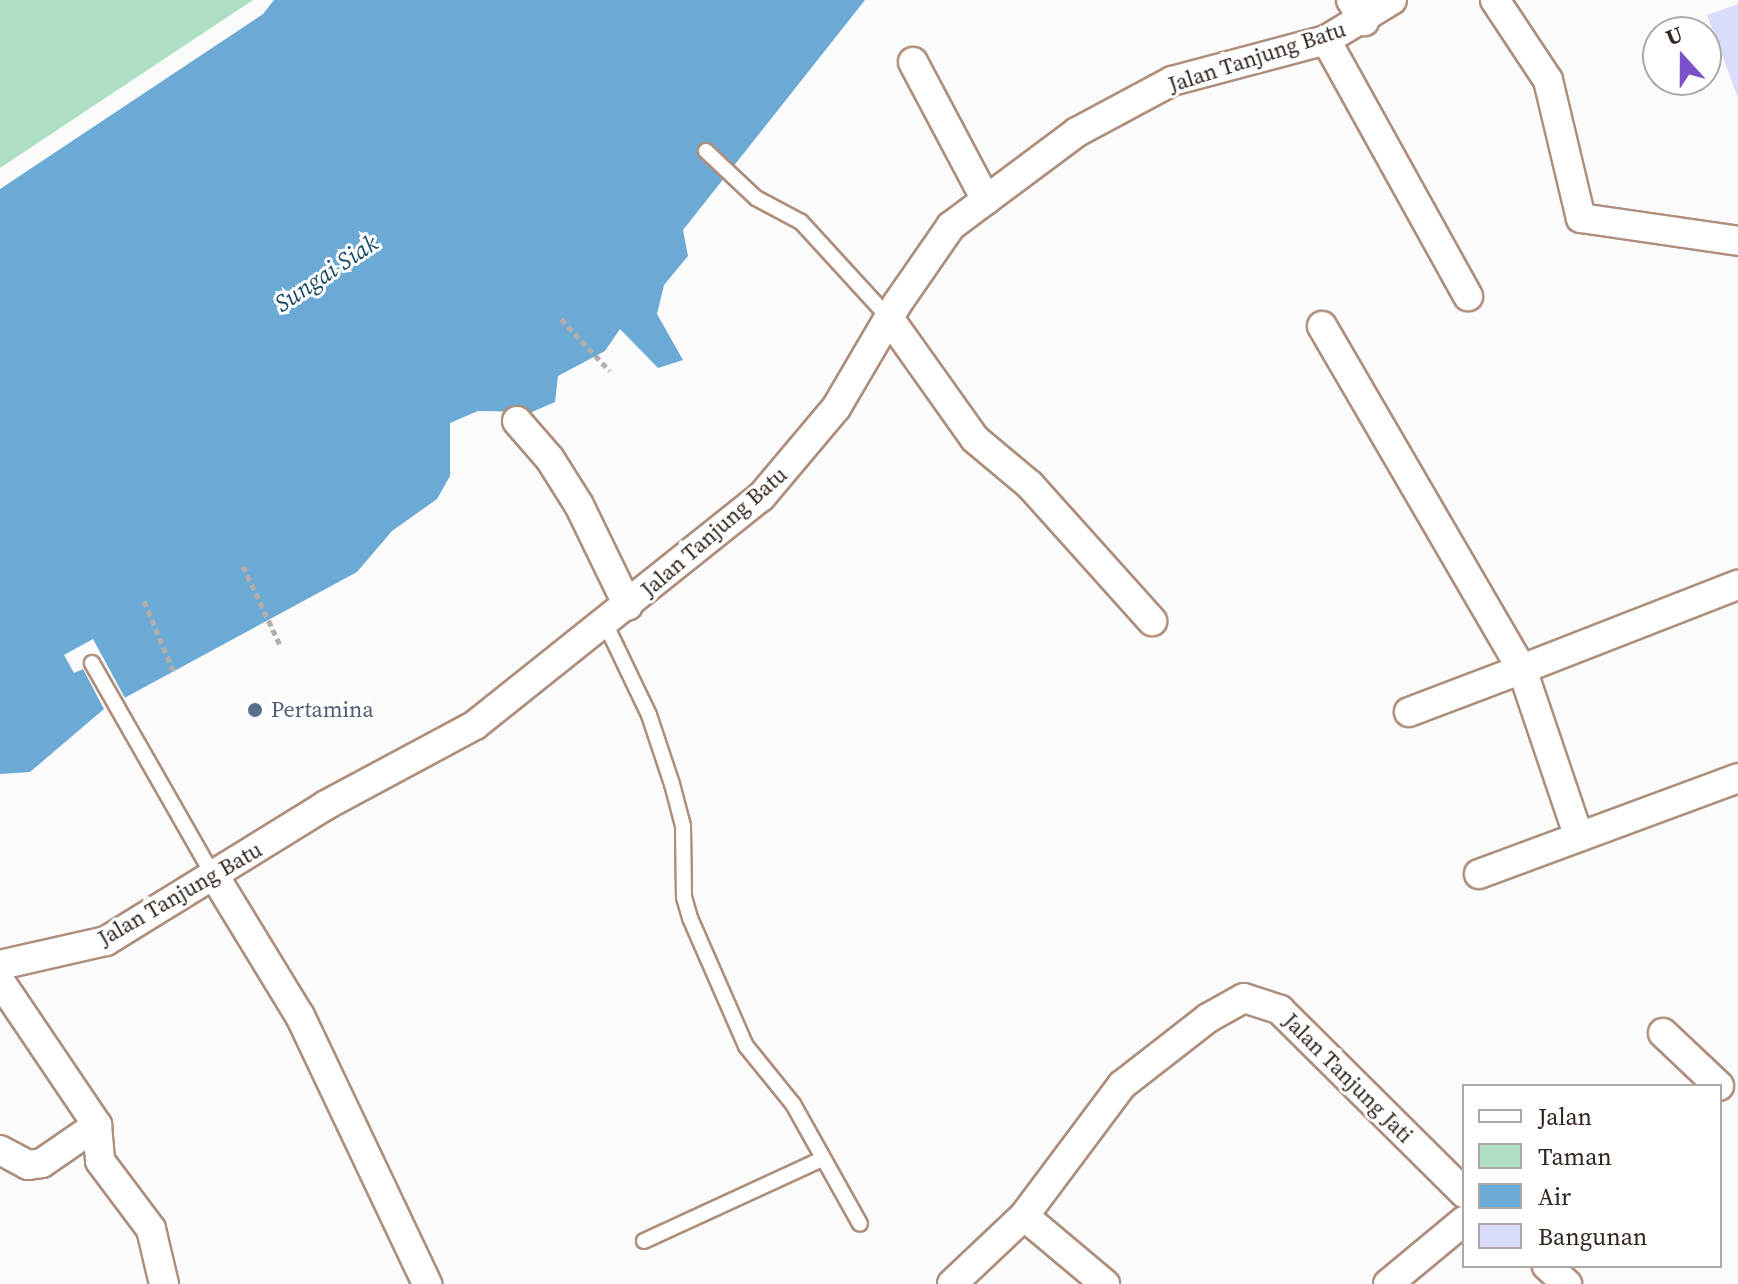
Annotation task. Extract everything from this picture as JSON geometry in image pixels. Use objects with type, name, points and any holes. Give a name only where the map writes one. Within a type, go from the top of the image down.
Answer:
[{"type":"street","name":"Jalan Tanjung Batu","points":[[0,965],[106,941],[215,877],[326,805],[475,725],[617,615],[761,497],[814,440],[889,318],[951,226],[1077,132],[1172,81],[1326,40],[1358,10],[1392,0]]},
{"type":"street","points":[[1495,0],[1548,80],[1581,218],[1738,241]]},
{"type":"street","points":[[1326,40],[1468,296]]},
{"type":"street","points":[[913,62],[986,200]]},
{"type":"street","points":[[889,318],[975,439],[1040,496],[1152,621]]},
{"type":"street","points":[[1322,326],[1522,669],[1579,837]]},
{"type":"street","points":[[517,421],[550,459],[579,505],[617,615]]},
{"type":"street","points":[[1409,712],[1738,585]]},
{"type":"street","points":[[1479,874],[1738,778]]},
{"type":"street","points":[[215,877],[307,1030],[427,1284]]},
{"type":"street","points":[[0,981],[97,1125],[100,1161],[151,1229],[164,1284]]},
{"type":"street","name":"Jalan Tanjung Jati","points":[[952,1284],[1024,1216],[1122,1085],[1208,1018],[1244,998],[1280,1010],[1462,1191]]},
{"type":"street","points":[[1663,1033],[1718,1084]]},
{"type":"street","points":[[1722,1088],[1738,1104]]},
{"type":"street","points":[[0,1150],[28,1165],[42,1163],[97,1125]]},
{"type":"street","points":[[1024,1216],[1105,1284]]},
{"type":"street","points":[[1388,1284],[1462,1223]]},
{"type":"street","points":[[1549,1268],[1567,1284]]},
{"type":"lane","points":[[706,151],[756,198],[801,222],[889,318]]},
{"type":"lane","points":[[617,615],[683,826],[684,897],[690,918],[746,1046],[793,1104],[820,1160],[860,1224]]},
{"type":"lane","points":[[92,663],[215,877]]},
{"type":"lane","points":[[644,1241],[820,1160]]},
{"type":"path","points":[[561,319],[610,371]]},
{"type":"path","points":[[243,566],[281,647]]},
{"type":"path","points":[[144,601],[173,670]]},
{"type":"green space","points":[[0,0],[253,0],[0,168]]},
{"type":"water","name":"Sungai Siak","points":[[274,0],[865,0],[683,230],[688,256],[664,285],[657,314],[683,360],[658,368],[620,329],[605,351],[558,376],[555,402],[532,412],[478,411],[450,423],[450,476],[437,499],[392,531],[357,572],[104,709],[30,772],[0,774],[0,189],[263,14]]},
{"type":"pier","points":[[93,639],[125,698],[104,709],[83,669],[74,673],[64,655]]},
{"type":"building","points":[[1738,4],[1738,98],[1722,55],[1722,16],[1707,15]]},
{"type":"place","name":"Pertamina","points":[[255,710]]}]
